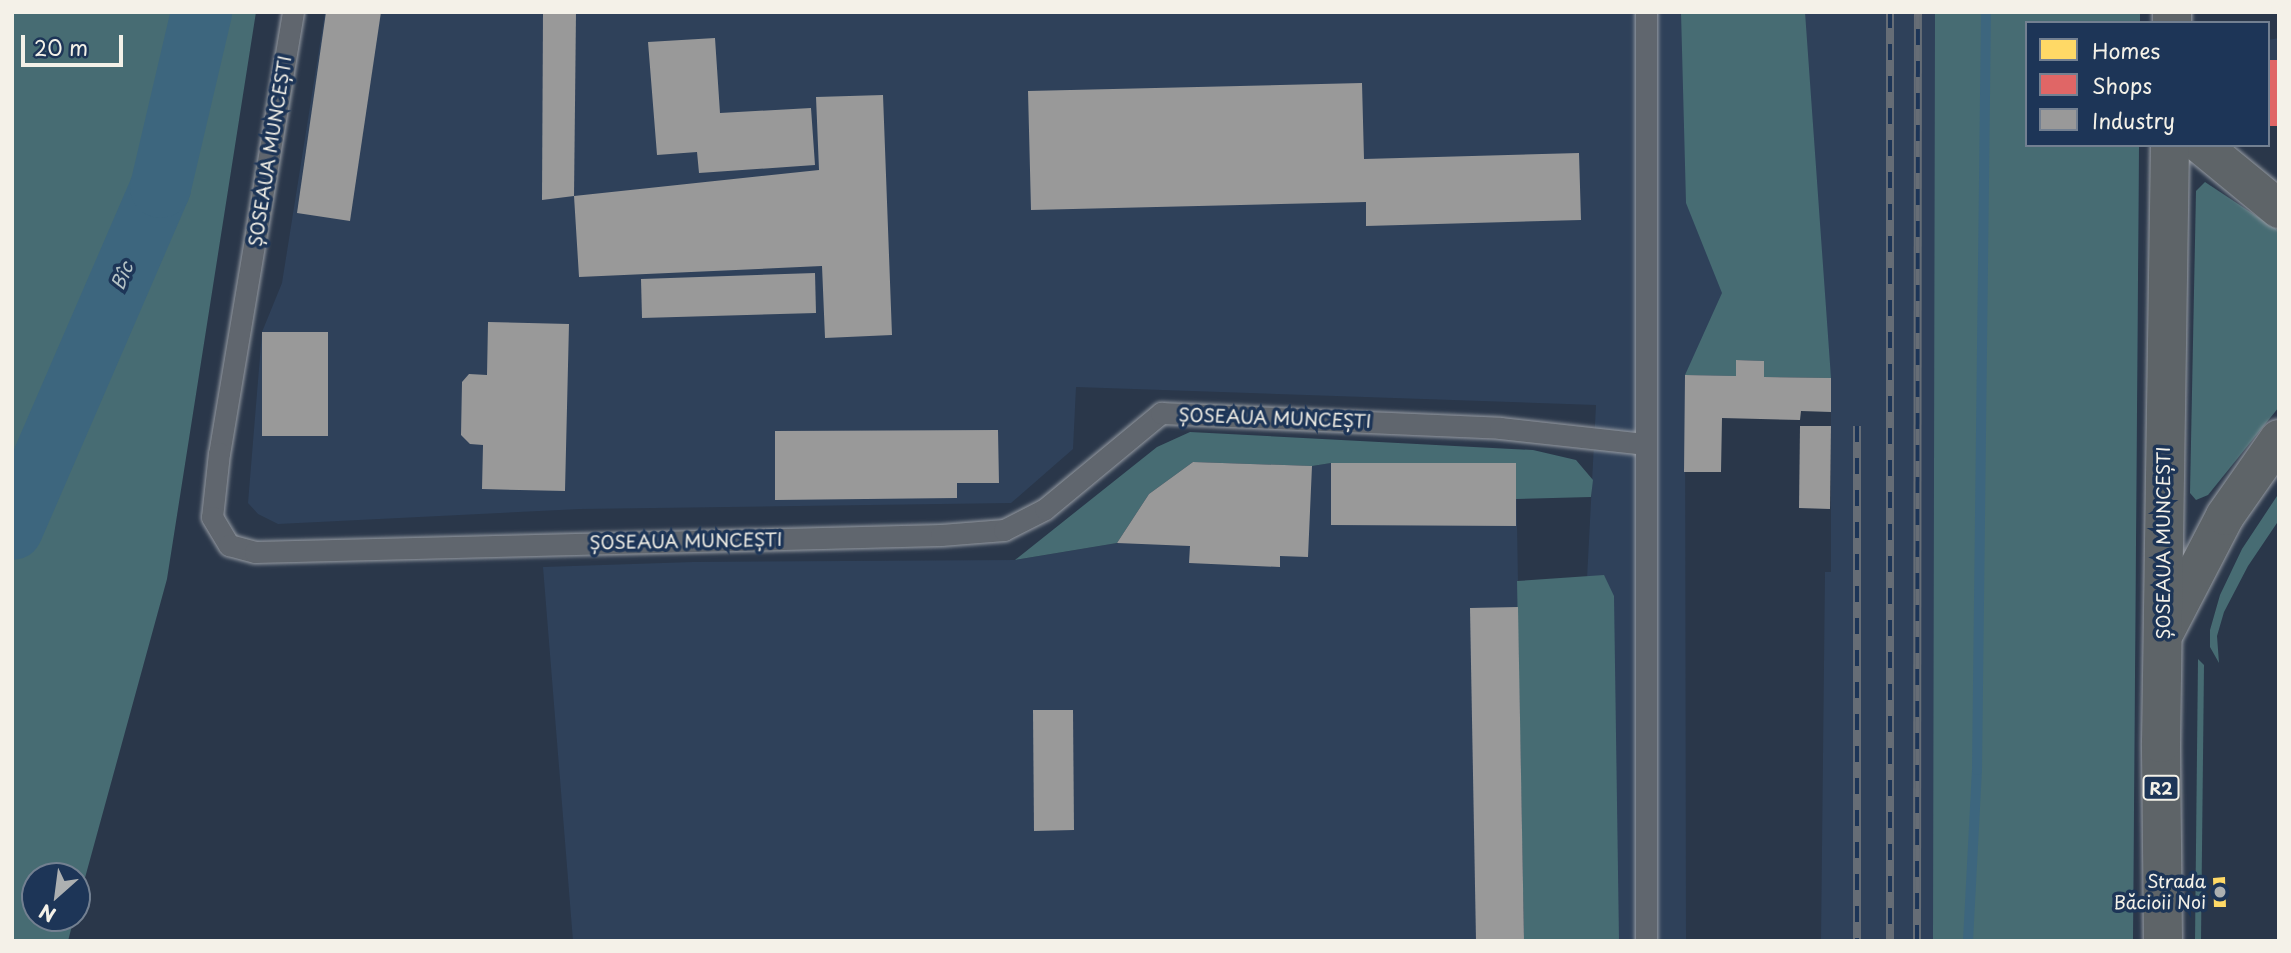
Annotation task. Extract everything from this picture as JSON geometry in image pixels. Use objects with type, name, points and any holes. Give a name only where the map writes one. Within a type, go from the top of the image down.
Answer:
[{"type":"main road","name":"ȘOSEAUA MUNCEȘTI","points":[[2163,941],[2161,743],[2170,147]]},
{"type":"main road","points":[[2203,147],[2279,209]]},
{"type":"main road","name":"R2","points":[[2163,635],[2225,516],[2279,439]]},
{"type":"lane","name":"ȘOSEAUA MUNCEȘTI","points":[[293,12],[219,453],[212,517],[229,545],[255,552],[941,535],[1004,530],[1045,509],[1161,413],[1500,428],[1646,444]]},
{"type":"lane","points":[[1646,12],[1646,941]]},
{"type":"shaded area","points":[[325,12],[2140,12],[2140,21],[2025,21],[2025,147],[2139,147],[2133,941],[1821,941],[1825,572],[1831,572],[1831,379],[1764,361],[1736,360],[1736,376],[1685,376],[1686,941],[1582,941],[1583,656],[1596,405],[1076,387],[1073,449],[1011,503],[580,509],[278,524],[258,514],[248,503],[262,332],[282,283]]},
{"type":"shaded area","points":[[2279,38],[2279,126],[2270,126],[2270,40]]},
{"type":"shaded area","points":[[1193,462],[1312,466],[1331,463],[1516,463],[1524,941],[573,941],[543,567],[693,562],[1015,560],[1117,543],[1149,494]]},
{"type":"green space","points":[[12,12],[256,12],[167,579],[89,862],[21,862],[21,932],[70,932],[68,941],[12,941]]},
{"type":"green space","points":[[1681,12],[1805,12],[1831,378],[1764,377],[1764,361],[1737,360],[1736,376],[1685,375],[1722,293],[1686,203]]},
{"type":"green space","points":[[1935,12],[2140,12],[2140,21],[2025,21],[2025,147],[2139,147],[2133,941],[1933,941]]},
{"type":"green space","points":[[2205,182],[2279,231],[2279,407],[2208,495],[2196,500],[2190,493],[2196,191]]},
{"type":"green space","points":[[1190,432],[1533,450],[1576,460],[1593,480],[1591,497],[1516,499],[1516,463],[1331,463],[1312,466],[1193,462],[1149,494],[1117,543],[1015,560],[1157,447]]},
{"type":"green space","points":[[2279,493],[2279,520],[2248,566],[2224,612],[2217,636],[2219,663],[2210,647],[2210,630],[2220,595],[2242,549]]},
{"type":"green space","points":[[1604,575],[1614,596],[1619,941],[1524,941],[1517,581]]},
{"type":"green space","points":[[2198,659],[2204,665],[2201,941],[2195,941]]},
{"type":"building: Homes","points":[[2225,877],[2226,907],[2214,907],[2213,878]]},
{"type":"building: Shops","points":[[2270,60],[2279,60],[2279,126],[2270,126]]},
{"type":"building: Industry","points":[[326,12],[381,12],[350,221],[297,213]]},
{"type":"building: Industry","points":[[543,12],[576,12],[574,196],[542,200]]},
{"type":"building: Industry","points":[[715,38],[720,113],[811,108],[815,165],[699,173],[697,152],[657,155],[648,42]]},
{"type":"building: Industry","points":[[1362,83],[1364,159],[1579,153],[1581,220],[1366,226],[1366,202],[1031,210],[1028,91]]},
{"type":"building: Industry","points":[[883,95],[892,335],[825,338],[822,266],[579,277],[574,196],[819,170],[816,97]]},
{"type":"building: Industry","points":[[815,273],[816,313],[642,318],[641,279]]},
{"type":"building: Industry","points":[[488,322],[569,324],[565,491],[482,489],[483,445],[470,444],[461,435],[462,382],[469,374],[487,375]]},
{"type":"building: Industry","points":[[262,332],[328,332],[328,436],[262,436]]},
{"type":"building: Industry","points":[[1736,360],[1764,361],[1764,377],[1831,378],[1831,412],[1801,411],[1800,420],[1722,418],[1721,472],[1684,472],[1685,375],[1736,376]]},
{"type":"building: Industry","points":[[1800,426],[1831,426],[1830,509],[1799,508]]},
{"type":"building: Industry","points":[[998,430],[999,483],[957,483],[957,498],[775,500],[775,431]]},
{"type":"building: Industry","points":[[1193,462],[1312,466],[1308,557],[1280,556],[1280,567],[1189,563],[1190,546],[1117,543],[1149,494]]},
{"type":"building: Industry","points":[[1331,463],[1516,463],[1516,526],[1331,525]]},
{"type":"building: Industry","points":[[1518,607],[1524,941],[1476,941],[1470,608]]},
{"type":"building: Industry","points":[[1033,710],[1073,710],[1074,830],[1034,831]]},
{"type":"waterway","name":"Bîc","points":[[12,529],[160,187],[201,12]]},
{"type":"waterway","points":[[1968,941],[1977,770],[1986,12]]},
{"type":"railway","points":[[1890,12],[1890,941]]},
{"type":"railway","points":[[1917,941],[1918,12]]},
{"type":"railway","points":[[1857,426],[1857,941]]},
{"type":"place","name":"Strada Băcioii Noi","points":[[2220,892]]}]
